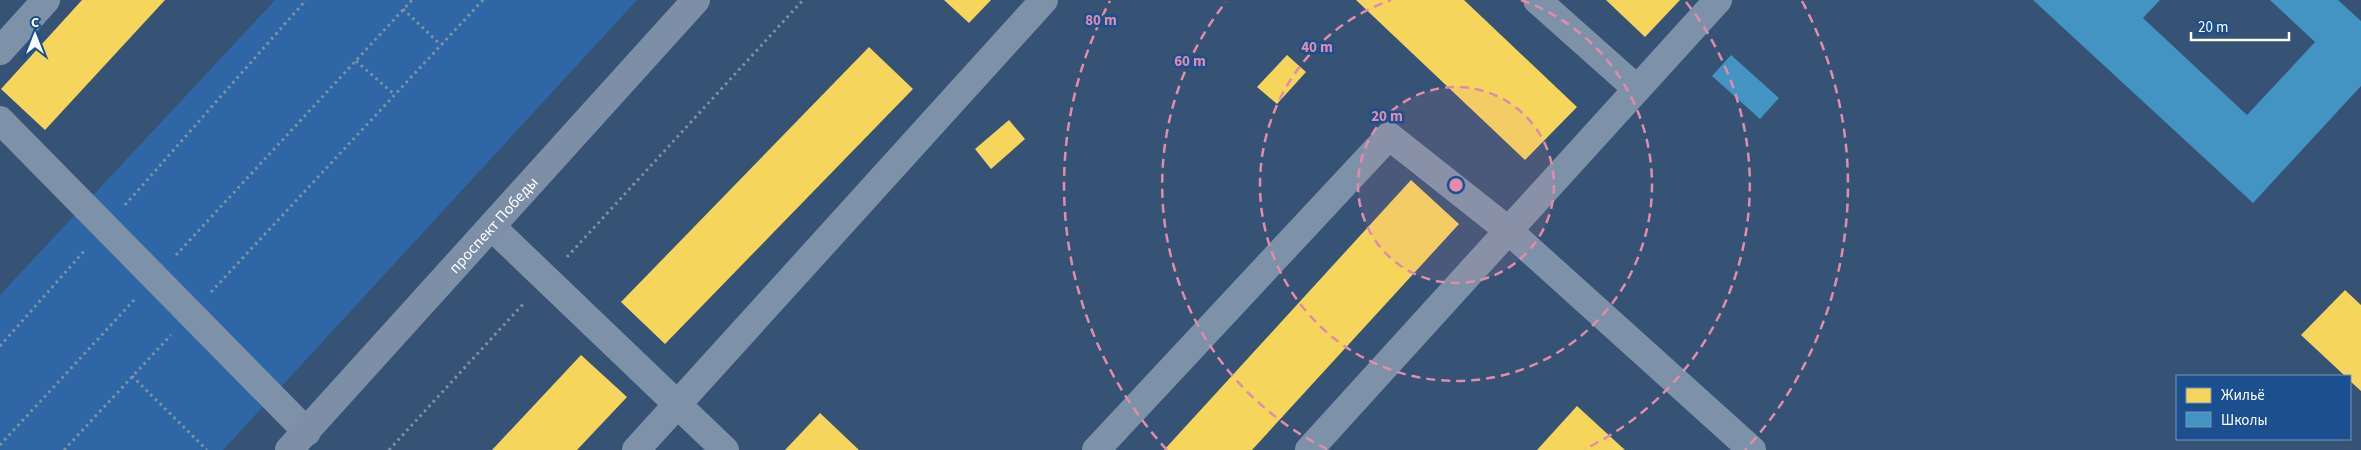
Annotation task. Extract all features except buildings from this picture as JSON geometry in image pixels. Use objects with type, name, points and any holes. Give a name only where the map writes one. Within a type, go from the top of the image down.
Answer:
[{"type":"main road","name":"проспект Победы","points":[[298,441],[696,0]]},
{"type":"lane","points":[[0,51],[46,0]]},
{"type":"lane","points":[[636,450],[676,403],[1044,0]]},
{"type":"lane","points":[[1309,450],[1718,0]]},
{"type":"lane","points":[[1550,4],[1637,89]]},
{"type":"lane","points":[[0,120],[191,314],[298,441]]},
{"type":"lane","points":[[1096,450],[1389,136],[1509,231],[1752,450]]},
{"type":"lane","points":[[492,227],[726,450]]},
{"type":"path","points":[[0,346],[306,0]]},
{"type":"path","points":[[0,445],[412,0]]},
{"type":"path","points":[[64,450],[483,0]]},
{"type":"path","points":[[388,450],[803,0]]},
{"type":"path","points":[[403,10],[441,45]]},
{"type":"path","points":[[356,61],[395,95]]},
{"type":"path","points":[[132,376],[207,450]]},
{"type":"shaded area","points":[[275,0],[637,0],[223,450],[0,450],[0,295]]}]
